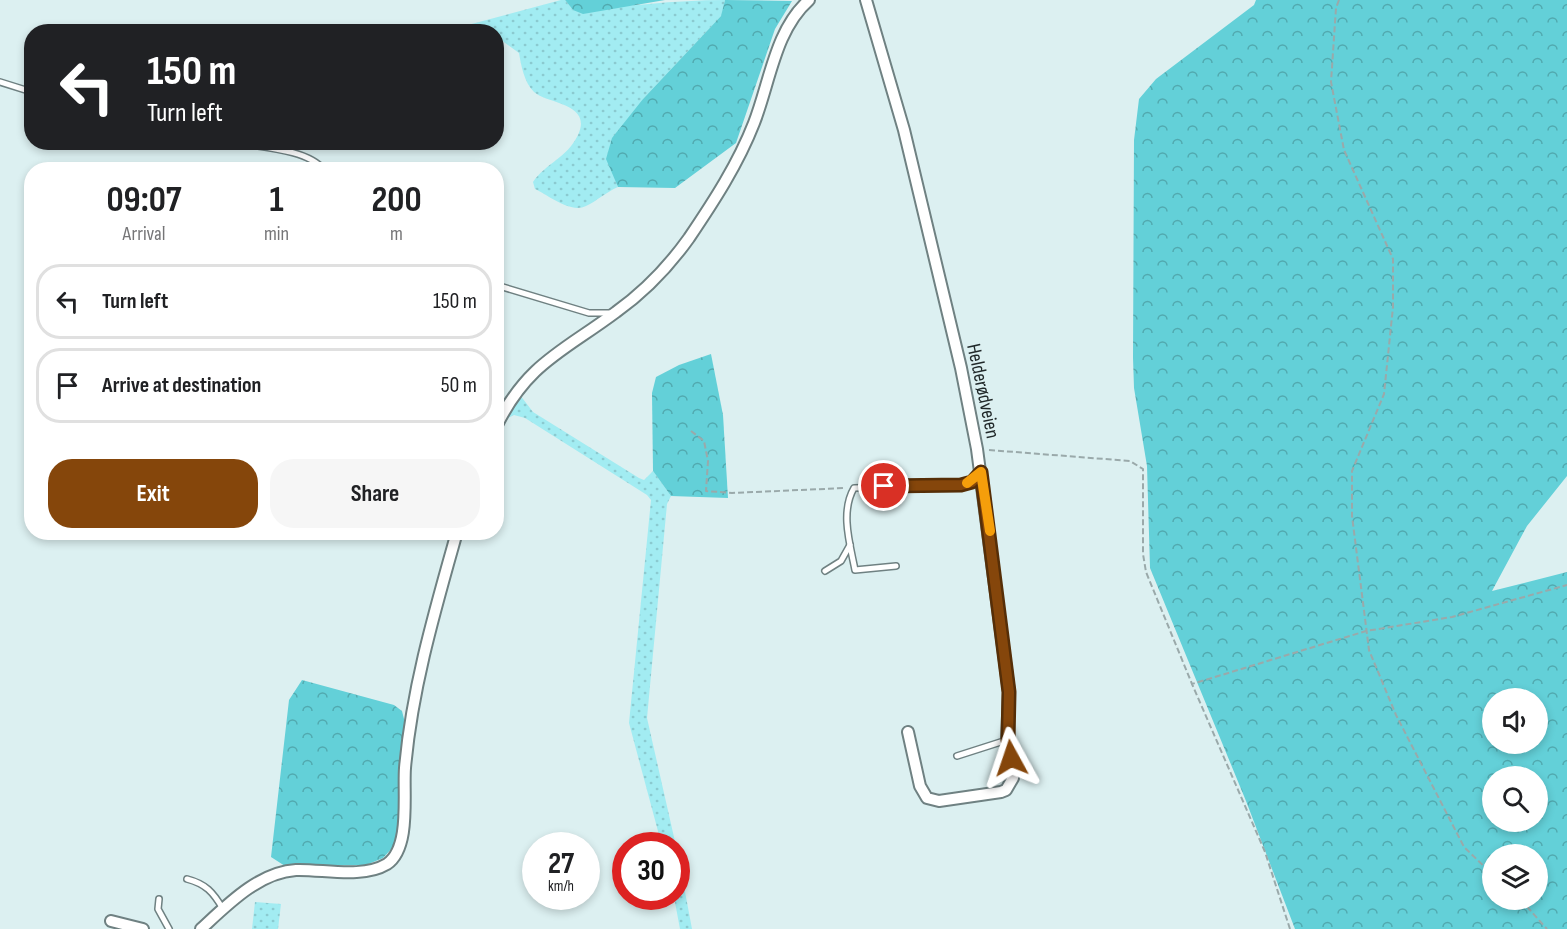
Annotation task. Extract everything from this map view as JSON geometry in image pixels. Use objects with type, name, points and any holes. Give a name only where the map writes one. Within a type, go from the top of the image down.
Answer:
[{"type":"street","points":[[504,411],[525,379],[556,351],[615,314],[667,265],[734,167],[753,124],[791,18],[809,0]]},
{"type":"street","name":"Helderødveien","points":[[866,0],[904,130],[956,346],[977,449],[1009,692],[1008,740],[1013,778],[1006,790],[939,801],[927,798],[920,786],[908,732]]},
{"type":"street","points":[[201,929],[243,893],[277,875],[294,870],[375,868],[387,863],[394,856],[403,835],[405,769],[414,696],[456,540]]},
{"type":"street","points":[[111,921],[143,929]]},
{"type":"lane","points":[[0,82],[24,90]]},
{"type":"lane","points":[[277,150],[305,155],[318,162]]},
{"type":"lane","points":[[504,287],[589,313],[615,314]]},
{"type":"lane","points":[[896,566],[855,570],[846,509],[854,488],[961,485],[972,482],[981,472]]},
{"type":"lane","points":[[825,571],[841,561],[850,545]]},
{"type":"lane","points":[[957,756],[1008,740]]},
{"type":"lane","points":[[187,879],[201,883],[213,891],[223,909]]},
{"type":"lane","points":[[159,899],[158,909],[169,929]]},
{"type":"path","points":[[1339,0],[1336,8],[1331,82],[1344,150],[1393,259],[1393,307],[1384,394],[1352,471],[1352,516],[1369,650],[1396,715],[1464,847],[1482,864]]},
{"type":"path","points":[[691,431],[704,441],[708,461],[706,491],[732,493],[854,488]]},
{"type":"path","points":[[977,449],[1130,461],[1143,470],[1143,554],[1146,572],[1265,852],[1290,929]]},
{"type":"path","points":[[1192,684],[1366,631],[1452,617],[1567,585]]},
{"type":"path","points":[[1530,910],[1547,929]]},
{"type":"shaded area","points":[[561,0],[565,0],[573,10],[725,0],[722,15],[643,99],[615,178],[618,187],[580,208],[567,206],[553,199],[535,189],[533,182],[573,143],[581,124],[579,116],[574,110],[534,92],[525,78],[519,53],[504,42],[504,24],[471,24]]},
{"type":"shaded area","points":[[520,395],[533,412],[639,478],[644,480],[653,471],[671,496],[667,504],[647,718],[673,832],[658,832],[629,723],[651,500],[647,495],[525,418],[514,415],[508,418]]},
{"type":"shaded area","points":[[255,902],[281,904],[278,929],[252,929]]},
{"type":"shaded area","points":[[676,910],[688,910],[692,929],[680,929]]},
{"type":"green space","points":[[565,0],[665,0],[583,14],[573,10]]},
{"type":"green space","points":[[725,0],[792,1],[775,29],[736,143],[675,188],[618,187],[606,159],[612,138],[643,99],[721,16]]},
{"type":"green space","points":[[1256,0],[1567,0],[1567,476],[1527,526],[1492,591],[1567,572],[1567,929],[1295,929],[1246,801],[1150,568],[1147,466],[1134,388],[1134,140],[1139,99],[1156,79],[1254,5]]},
{"type":"green space","points":[[711,354],[723,415],[728,498],[671,496],[653,471],[652,393],[656,377],[679,365]]},
{"type":"green space","points":[[302,680],[394,705],[402,711],[405,723],[398,775],[398,836],[395,845],[383,858],[366,865],[285,866],[271,857],[289,700]]},
{"type":"slow traffic","points":[[967,483],[972,482],[981,472],[990,531]]},
{"type":"route","points":[[884,486],[961,485],[972,482],[981,472],[1009,692],[1008,740],[1011,758]]}]
